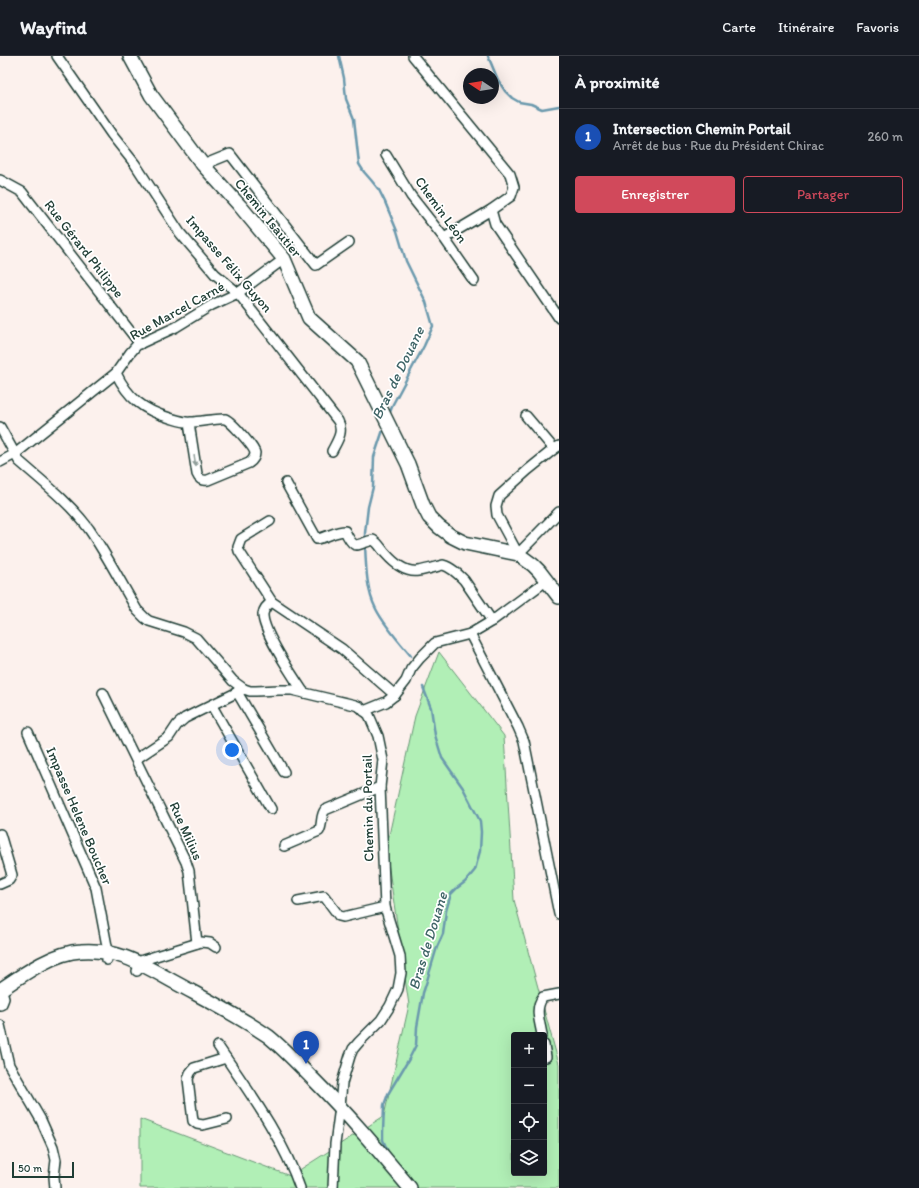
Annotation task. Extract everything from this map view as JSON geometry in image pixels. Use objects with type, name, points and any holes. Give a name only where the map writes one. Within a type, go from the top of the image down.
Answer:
[{"type":"main road","name":"Chemin Isautier","points":[[130,56],[151,95],[203,165],[240,206],[284,259],[309,318],[357,361],[408,464],[429,517],[450,536],[465,543],[518,554],[533,565],[559,597]]},
{"type":"main road","points":[[1,995],[41,964],[57,956],[79,951],[97,950],[107,956],[118,954],[138,967],[220,1007],[269,1037],[304,1069],[400,1182],[410,1188]]},
{"type":"street","name":"Impasse Félix Guyon","points":[[57,56],[112,136],[135,164],[180,233],[215,274],[238,293],[338,421],[341,428],[332,451]]},
{"type":"street","points":[[413,56],[510,174],[514,188],[511,196],[491,210],[444,238]]},
{"type":"street","points":[[203,165],[230,154],[316,265],[349,242]]},
{"type":"street","name":"Chemin Léon","points":[[386,155],[412,196],[474,281]]},
{"type":"street","name":"Rue Gérard Philippe","points":[[0,180],[22,192],[140,344]]},
{"type":"street","points":[[491,210],[495,224],[559,318]]},
{"type":"street","name":"Rue Marcel Carné","points":[[0,462],[14,454],[116,373],[130,353],[140,344],[176,327],[212,305],[238,293],[284,259]]},
{"type":"street","points":[[116,373],[122,384],[138,403],[156,414],[189,423],[221,419],[228,420],[252,447],[255,453],[254,459],[249,463],[205,480],[200,479],[197,474],[189,423]]},
{"type":"street","points":[[526,416],[556,448],[528,470],[499,496],[496,506],[497,515],[518,554],[559,512]]},
{"type":"street","points":[[0,427],[14,454],[20,461],[64,501],[88,528],[141,614],[149,621],[184,632],[196,638],[233,681],[240,691],[284,772]]},
{"type":"street","points":[[286,482],[317,538],[324,538],[340,531],[345,531],[353,544],[357,545],[373,540],[377,542],[391,560],[398,566],[407,570],[417,572],[443,565],[450,568],[464,580],[492,621]]},
{"type":"street","points":[[270,521],[241,539],[238,546],[239,551],[272,602],[342,649],[395,695]]},
{"type":"street","points":[[136,759],[169,737],[177,725],[185,718],[240,691],[256,692],[292,690],[355,705],[364,711],[386,702],[395,695],[406,681],[410,669],[435,643],[470,634],[492,621],[546,580]]},
{"type":"street","points":[[272,602],[266,605],[264,609],[264,623],[282,660],[304,693]]},
{"type":"street","points":[[470,634],[524,741],[559,914]]},
{"type":"street","name":"Rue Milius","points":[[103,693],[186,862],[189,871],[197,943]]},
{"type":"street","points":[[212,706],[271,809]]},
{"type":"street","name":"Chemin du Portail","points":[[333,1188],[334,1144],[342,1083],[353,1049],[380,1020],[390,1006],[398,989],[401,973],[400,956],[385,907],[380,787],[383,760],[374,725],[369,715],[364,711]]},
{"type":"street","name":"Impasse Helene Boucher","points":[[28,732],[96,888],[107,956]]},
{"type":"street","points":[[284,846],[319,831],[321,828],[322,813],[325,810],[380,787]]},
{"type":"street","points":[[0,834],[12,875],[9,880],[0,884]]},
{"type":"street","points":[[298,901],[324,896],[339,916],[343,917],[385,907]]},
{"type":"street","points":[[138,967],[143,960],[200,942],[210,943],[216,947]]},
{"type":"street","points":[[542,1032],[538,1010],[539,1003],[543,997],[559,994]]},
{"type":"street","points":[[0,1025],[9,1065],[40,1120],[53,1147],[56,1160],[54,1177],[55,1188]]},
{"type":"street","points":[[218,1046],[272,1128],[294,1168],[300,1188]]},
{"type":"street","points":[[226,1058],[194,1068],[188,1079],[193,1120],[198,1124],[203,1125],[227,1119]]},
{"type":"green space","points":[[439,652],[504,736],[514,900],[559,1064],[559,1188],[140,1188],[140,1119],[290,1176],[384,1116],[409,1005],[386,849],[415,716]]},
{"type":"waterway","name":"Bras de Douane","points":[[339,56],[344,78],[346,99],[354,119],[359,164],[379,190],[385,202],[397,231],[406,261],[426,302],[433,326],[393,404],[389,415]]},
{"type":"waterway","points":[[488,56],[498,80],[505,91],[512,98],[519,102],[531,104],[542,109],[559,106]]},
{"type":"waterway","name":"Bras de Douane","points":[[365,539],[368,507],[373,487],[374,457],[384,427]]},
{"type":"waterway","name":"Bras de Douane","points":[[365,544],[367,577],[373,602],[392,634],[411,656]]},
{"type":"waterway","name":"Bras de Douane","points":[[389,1154],[383,1140],[384,1105],[388,1094],[416,1045],[417,1027],[423,993],[437,947],[443,934],[446,911],[451,894],[465,882],[475,870],[480,851],[480,821],[463,788],[442,758],[435,735],[431,708],[423,687]]},
{"type":"place","name":"Intersection Chemin Portail","points":[[306,1064]]}]
